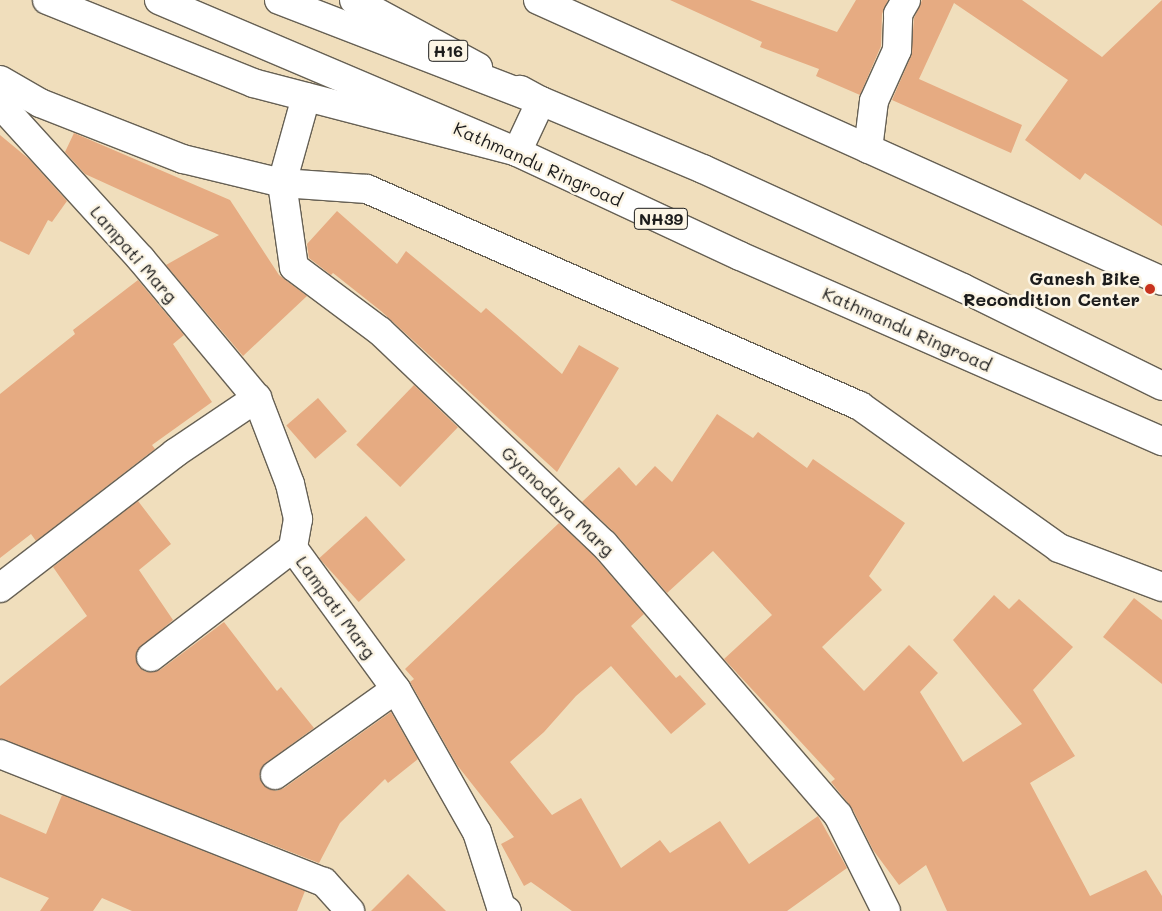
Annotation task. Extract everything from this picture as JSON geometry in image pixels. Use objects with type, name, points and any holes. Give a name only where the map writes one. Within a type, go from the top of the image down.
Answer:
[{"type":"main road","points":[[47,0],[253,83],[517,152],[541,101]]},
{"type":"main road","name":"Kathmandu Ringroad","points":[[159,0],[517,152],[740,256],[1162,441]]},
{"type":"main road","points":[[279,0],[541,101],[703,169],[954,284],[1162,386]]},
{"type":"main road","name":"H16","points":[[354,0],[541,101]]},
{"type":"main road","points":[[538,0],[1162,281]]},
{"type":"main road","points":[[868,148],[874,101],[897,50],[898,14],[906,0]]},
{"type":"main road","points":[[0,80],[40,103],[182,159],[282,183],[367,189],[860,406],[1060,548],[1162,587]]},
{"type":"main road","name":"Gyanodaya Marg","points":[[306,97],[282,183],[294,267],[380,330],[604,544],[838,815],[886,911]]},
{"type":"main road","name":"Lampati Marg","points":[[0,104],[141,259],[257,398],[290,484],[298,519],[293,548],[396,689],[477,832],[501,910]]},
{"type":"main road","points":[[0,588],[175,453],[257,398]]},
{"type":"main road","points":[[151,658],[293,548]]},
{"type":"main road","points":[[275,775],[396,689]]},
{"type":"main road","points":[[0,754],[96,794],[324,882],[350,911]]},
{"type":"building","points":[[670,0],[750,0],[837,32],[856,0],[888,0],[882,14],[881,46],[860,95],[816,76],[819,69],[760,47],[762,42]]},
{"type":"building","points":[[922,0],[1022,0],[1102,57],[1162,0],[1162,226],[1085,173],[1080,180],[1025,140],[1068,80],[954,3],[919,79],[1022,125],[1011,153],[892,100],[911,56],[914,18]]},
{"type":"building","points":[[74,133],[230,200],[279,275],[307,296],[243,356],[166,265],[219,235],[85,174],[65,152]]},
{"type":"building","points":[[0,135],[29,159],[67,201],[52,222],[48,220],[29,255],[0,241]]},
{"type":"building","points":[[337,211],[397,264],[406,251],[481,313],[486,308],[562,374],[579,345],[619,368],[557,472],[381,311],[333,273],[331,275],[309,258],[307,244]]},
{"type":"building","points":[[138,280],[184,335],[173,344],[212,402],[152,445],[155,449],[36,541],[31,534],[0,558],[0,394],[75,334],[73,330]]},
{"type":"building","points":[[414,385],[458,427],[400,487],[356,445]]},
{"type":"building","points":[[318,398],[347,431],[315,459],[286,426]]},
{"type":"building","points":[[717,414],[753,438],[758,432],[807,468],[813,459],[905,523],[869,576],[882,590],[822,647],[864,691],[909,645],[938,673],[920,692],[963,762],[1022,724],[953,640],[994,595],[1009,609],[1019,599],[1073,647],[1033,690],[1075,756],[1030,783],[1090,896],[1146,870],[1162,896],[1162,911],[947,911],[926,865],[899,885],[873,850],[852,808],[831,782],[835,779],[724,659],[772,615],[713,551],[667,593],[616,534],[582,502],[619,467],[636,486],[655,466],[672,482]]},
{"type":"building","points":[[138,501],[171,544],[139,570],[173,620],[137,651],[139,667],[146,672],[160,670],[224,622],[277,691],[281,687],[314,728],[266,763],[259,776],[263,784],[276,791],[284,788],[391,712],[418,759],[388,783],[385,779],[340,823],[319,863],[0,739],[0,686],[87,616],[53,567]]},
{"type":"building","points":[[366,516],[405,560],[359,602],[319,558]]},
{"type":"building","points":[[559,523],[593,555],[644,614],[631,626],[676,678],[680,675],[706,704],[671,734],[611,666],[576,696],[544,732],[510,762],[552,815],[581,798],[621,868],[660,840],[670,853],[720,821],[749,864],[818,816],[847,868],[787,911],[572,911],[531,882],[524,886],[501,844],[514,837],[457,765],[410,682],[414,679],[405,669]]},
{"type":"building","points":[[1134,598],[1162,620],[1162,684],[1103,637]]},
{"type":"building","points":[[62,795],[305,891],[297,911],[132,911],[102,898],[93,911],[40,911],[49,898],[0,877],[0,814],[46,834]]},
{"type":"building","points":[[408,874],[446,911],[371,911]]},
{"type":"place","name":"Ganesh Bike Recondition Center","points":[[1150,289]]}]
